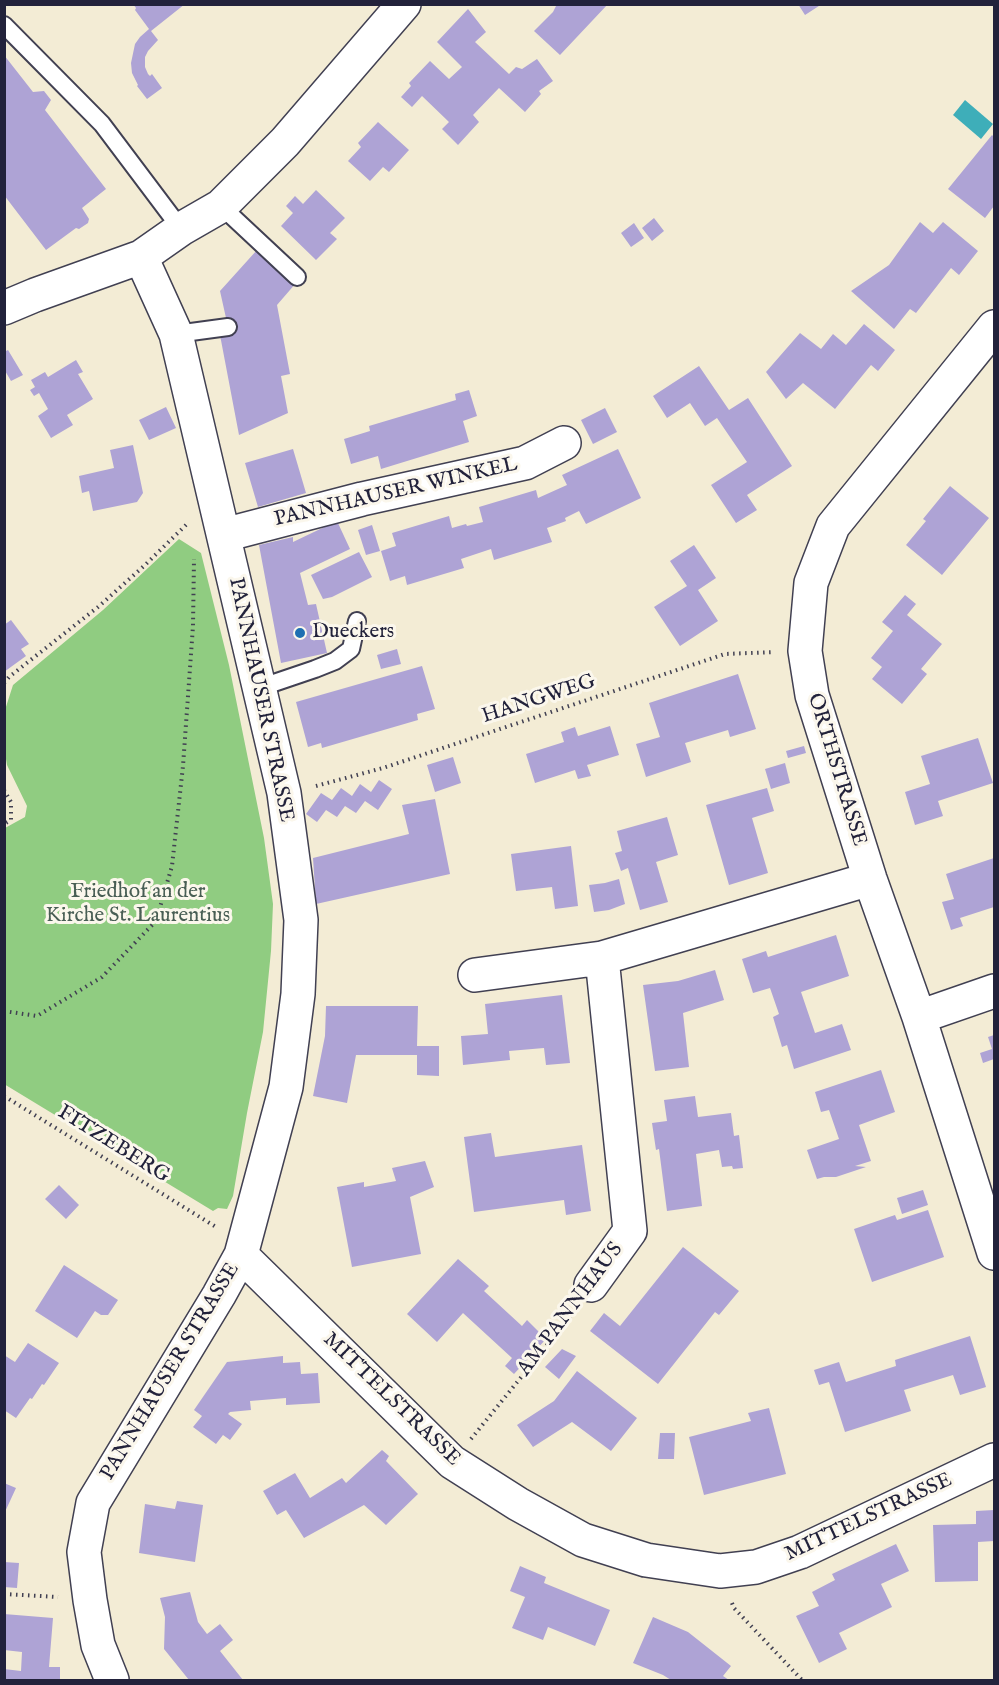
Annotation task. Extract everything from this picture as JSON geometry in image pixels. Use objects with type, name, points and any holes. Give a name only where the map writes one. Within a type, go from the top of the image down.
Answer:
[{"type":"street","points":[[4,308],[141,257],[181,229],[221,206],[285,142],[404,4]]},
{"type":"street","name":"PANNHAUSER STRASSE","points":[[112,1680],[99,1645],[84,1552],[93,1503],[241,1255],[286,1088],[298,994],[301,920],[284,793],[259,688],[214,531],[176,334],[141,257]]},
{"type":"street","name":"ORTHSTRASSE","points":[[994,327],[833,526],[811,584],[805,651],[813,695],[870,879],[919,1017],[994,1253]]},
{"type":"street","name":"PANNHAUSER WINKEL","points":[[214,531],[525,463],[564,443]]},
{"type":"street","points":[[475,975],[602,958],[870,879]]},
{"type":"street","name":"AM PANNHAUS","points":[[591,1285],[630,1231],[602,958]]},
{"type":"street","points":[[919,1017],[994,991]]},
{"type":"street","name":"MITTELSTRASSE","points":[[241,1255],[452,1462],[518,1504],[583,1540],[646,1560],[720,1571],[756,1567],[800,1552],[994,1460]]},
{"type":"lane","points":[[4,25],[102,124],[181,229]]},
{"type":"lane","points":[[221,206],[297,277]]},
{"type":"lane","points":[[176,334],[228,327]]},
{"type":"lane","points":[[259,688],[335,661],[351,649],[357,621]]},
{"type":"path","points":[[4,683],[98,607],[189,521],[214,531]]},
{"type":"path","points":[[4,1011],[37,1016],[102,977],[156,921],[172,867],[193,626],[194,555]]},
{"type":"path","name":"HANGWEG","points":[[284,793],[383,768],[725,654],[805,651]]},
{"type":"path","points":[[4,790],[11,802],[11,820],[4,824]]},
{"type":"path","name":"FITZEBERG","points":[[4,1096],[205,1220]]},
{"type":"path","name":"AM PANNHAUS","points":[[452,1462],[572,1314],[591,1285]]},
{"type":"path","points":[[720,1571],[734,1608],[802,1680]]},
{"type":"path","points":[[4,1594],[90,1600]]},
{"type":"green space","name":"Friedhof an der Kirche St. Laurentius","points":[[179,539],[201,553],[229,665],[264,838],[273,904],[263,1032],[233,1196],[227,1209],[218,1208],[213,1211],[4,1084],[5,828],[25,817],[27,806],[7,765],[4,747],[5,710],[13,685],[103,610]]},
{"type":"water","points":[[965,100],[993,124],[981,139],[953,115]]},
{"type":"building","points":[[133,4],[185,4],[151,31],[158,40],[145,57],[145,67],[148,74],[150,76],[152,74],[162,88],[147,99],[137,86],[131,63],[135,44],[149,29]]},
{"type":"building","points":[[557,4],[608,4],[560,55],[534,31],[553,12]]},
{"type":"building","points":[[798,4],[822,4],[805,15]]},
{"type":"building","points":[[468,9],[486,32],[475,42],[509,74],[516,67],[522,69],[537,59],[553,81],[539,91],[541,94],[525,112],[499,88],[473,115],[479,122],[458,145],[442,129],[449,122],[422,96],[412,107],[401,97],[411,86],[409,83],[430,61],[449,79],[462,67],[437,42]]},
{"type":"building","points":[[4,55],[33,92],[44,91],[51,100],[45,110],[106,189],[82,208],[89,219],[88,223],[79,229],[76,228],[46,250],[4,195]]},
{"type":"building","points":[[378,122],[409,150],[389,172],[383,167],[370,181],[348,161],[361,147],[358,143]]},
{"type":"building","points":[[992,135],[994,137],[994,206],[985,218],[948,189]]},
{"type":"building","points":[[316,190],[345,218],[330,233],[337,239],[316,260],[281,226],[293,213],[286,206],[295,196],[303,204]]},
{"type":"building","points":[[654,218],[664,231],[652,241],[642,228]]},
{"type":"building","points":[[920,222],[933,233],[943,222],[978,251],[959,275],[951,268],[916,313],[910,309],[894,329],[851,291],[889,265]]},
{"type":"building","points":[[634,223],[644,238],[631,247],[621,233]]},
{"type":"building","points":[[257,250],[296,283],[277,305],[290,374],[281,376],[288,413],[239,435],[220,335],[228,327],[220,291]]},
{"type":"building","points":[[864,324],[895,350],[878,371],[871,365],[835,409],[803,383],[786,399],[766,372],[800,333],[821,349],[833,334],[846,345]]},
{"type":"building","points":[[8,350],[23,375],[11,381],[4,369],[4,352]]},
{"type":"building","points":[[76,360],[83,372],[78,374],[93,399],[67,415],[73,425],[51,438],[38,416],[48,409],[39,393],[34,396],[30,390],[35,387],[31,380],[45,372],[48,377]]},
{"type":"building","points":[[699,366],[729,410],[748,398],[792,466],[747,495],[757,510],[736,523],[711,485],[747,462],[717,418],[705,426],[690,403],[667,418],[653,396]]},
{"type":"building","points":[[469,390],[477,416],[463,421],[469,442],[381,469],[378,456],[351,464],[344,439],[370,431],[369,426],[456,400],[455,394]]},
{"type":"building","points":[[166,407],[176,428],[149,440],[139,420]]},
{"type":"building","points":[[605,408],[617,432],[593,444],[581,420]]},
{"type":"building","points":[[133,445],[143,493],[137,502],[93,511],[89,491],[82,493],[79,476],[114,468],[110,450]]},
{"type":"building","points":[[293,449],[306,493],[258,507],[245,463]]},
{"type":"building","points":[[618,449],[641,498],[586,524],[579,511],[565,518],[566,521],[547,528],[552,542],[494,560],[491,549],[461,559],[464,568],[407,585],[405,576],[390,581],[381,551],[396,546],[392,533],[449,516],[452,528],[483,522],[479,507],[536,490],[538,498],[567,485],[562,475]]},
{"type":"building","points":[[950,486],[989,518],[942,575],[906,545],[926,521],[923,519]]},
{"type":"building","points":[[337,521],[350,549],[300,573],[308,605],[316,604],[327,653],[281,663],[259,545],[293,537],[293,542]]},
{"type":"building","points":[[372,525],[380,551],[366,555],[358,530]]},
{"type":"building","points":[[694,545],[716,578],[698,590],[718,621],[680,646],[654,607],[687,586],[670,561]]},
{"type":"building","points":[[359,552],[372,577],[332,597],[323,599],[311,575]]},
{"type":"building","points":[[905,595],[916,604],[907,615],[942,644],[921,669],[927,674],[902,704],[872,679],[882,667],[871,658],[893,631],[882,622]]},
{"type":"building","points":[[11,620],[29,644],[21,649],[26,656],[4,672],[4,625]]},
{"type":"building","points":[[397,649],[401,664],[381,669],[377,655]]},
{"type":"building","points":[[422,666],[435,709],[417,714],[418,720],[322,748],[321,743],[308,747],[296,702]]},
{"type":"building","points":[[738,674],[756,729],[730,737],[728,730],[685,743],[691,762],[646,777],[636,744],[660,737],[649,703]]},
{"type":"building","points":[[610,726],[619,755],[587,765],[591,776],[578,779],[575,770],[535,783],[526,754],[564,742],[561,732],[575,727],[578,736]]},
{"type":"building","points":[[978,738],[993,783],[938,801],[943,816],[915,825],[905,792],[930,784],[921,756]]},
{"type":"building","points":[[804,746],[806,753],[788,758],[786,751]]},
{"type":"building","points":[[453,757],[461,783],[435,792],[427,765]]},
{"type":"building","points":[[785,763],[790,783],[771,789],[765,769]]},
{"type":"building","points":[[379,780],[392,789],[378,810],[365,801],[356,813],[345,806],[337,817],[326,810],[317,822],[306,814],[321,793],[332,800],[341,788],[352,796],[360,784],[371,792]]},
{"type":"building","points":[[767,788],[774,811],[752,818],[768,873],[729,885],[706,805]]},
{"type":"building","points":[[435,799],[450,874],[316,904],[313,858],[409,834],[402,805]]},
{"type":"building","points":[[667,817],[678,855],[656,862],[668,902],[640,910],[628,868],[621,871],[615,853],[622,851],[617,831]]},
{"type":"building","points":[[571,846],[578,906],[555,909],[552,887],[516,891],[511,854]]},
{"type":"building","points":[[994,858],[994,907],[960,918],[963,926],[951,930],[942,902],[954,899],[946,874]]},
{"type":"building","points":[[619,879],[625,904],[609,910],[594,912],[589,885]]},
{"type":"building","points":[[836,935],[849,976],[801,992],[815,1033],[842,1024],[851,1050],[794,1069],[787,1045],[782,1047],[773,1017],[779,1014],[770,988],[753,993],[742,959],[766,951],[768,957]]},
{"type":"building","points":[[715,970],[724,1000],[683,1013],[689,1067],[655,1071],[643,985],[678,981]]},
{"type":"building","points":[[562,995],[570,1063],[546,1065],[544,1048],[509,1051],[510,1060],[463,1065],[461,1036],[488,1034],[485,1004]]},
{"type":"building","points":[[326,1006],[418,1006],[417,1046],[439,1046],[439,1076],[417,1075],[417,1055],[356,1055],[347,1103],[313,1096],[325,1036]]},
{"type":"building","points":[[994,1035],[994,1059],[983,1063],[980,1053],[992,1049],[988,1037]]},
{"type":"building","points":[[881,1070],[895,1112],[859,1125],[871,1161],[855,1166],[866,1167],[836,1177],[817,1179],[807,1150],[839,1139],[829,1110],[821,1112],[815,1092]]},
{"type":"building","points":[[695,1096],[698,1117],[731,1113],[734,1136],[739,1135],[743,1168],[722,1167],[719,1150],[696,1154],[702,1206],[667,1211],[659,1149],[656,1150],[652,1123],[667,1121],[664,1100]]},
{"type":"building","points":[[491,1133],[495,1157],[582,1145],[591,1211],[566,1215],[564,1200],[474,1212],[464,1137]]},
{"type":"building","points":[[425,1161],[434,1187],[410,1197],[421,1254],[352,1267],[337,1187],[364,1182],[364,1187],[396,1181],[392,1168]]},
{"type":"building","points":[[59,1185],[79,1205],[66,1219],[45,1199]]},
{"type":"building","points":[[923,1190],[928,1205],[902,1214],[897,1198]]},
{"type":"building","points":[[928,1210],[944,1257],[872,1282],[854,1229],[895,1215],[897,1220]]},
{"type":"building","points":[[683,1247],[739,1291],[719,1315],[715,1312],[658,1384],[590,1331],[604,1313],[620,1326]]},
{"type":"building","points":[[458,1259],[489,1286],[484,1291],[522,1326],[527,1320],[546,1339],[514,1374],[505,1366],[512,1358],[463,1313],[437,1342],[407,1314]]},
{"type":"building","points":[[64,1265],[118,1300],[108,1315],[101,1315],[95,1311],[77,1338],[35,1311]]},
{"type":"building","points":[[970,1336],[986,1387],[960,1395],[953,1375],[904,1390],[911,1411],[845,1432],[829,1382],[819,1385],[814,1370],[839,1362],[846,1382],[896,1366],[895,1360]]},
{"type":"building","points":[[28,1343],[59,1363],[16,1418],[4,1410],[4,1355],[15,1362]]},
{"type":"building","points":[[562,1349],[576,1356],[559,1379],[545,1367]]},
{"type":"building","points":[[283,1356],[283,1363],[300,1362],[301,1374],[318,1373],[320,1403],[286,1405],[286,1398],[250,1401],[251,1410],[228,1414],[242,1424],[230,1440],[223,1435],[216,1444],[193,1427],[202,1416],[194,1410],[227,1362]]},
{"type":"building","points":[[577,1371],[637,1418],[611,1451],[572,1422],[533,1447],[517,1425],[554,1401]]},
{"type":"building","points":[[769,1408],[786,1474],[704,1495],[689,1437],[751,1421],[748,1413]]},
{"type":"building","points":[[660,1433],[675,1433],[674,1459],[658,1459]]},
{"type":"building","points":[[382,1450],[389,1456],[386,1461],[418,1494],[386,1525],[364,1505],[304,1538],[286,1510],[277,1515],[263,1491],[295,1473],[310,1498],[342,1478],[346,1483]]},
{"type":"building","points":[[4,1483],[16,1488],[4,1514]]},
{"type":"building","points":[[177,1501],[203,1505],[195,1562],[139,1553],[145,1504],[175,1509]]},
{"type":"building","points":[[994,1510],[994,1541],[978,1542],[978,1581],[935,1582],[933,1525],[976,1524],[976,1511]]},
{"type":"building","points":[[896,1544],[909,1571],[881,1584],[892,1607],[839,1633],[847,1649],[819,1663],[796,1616],[819,1606],[812,1592],[835,1580],[832,1574]]},
{"type":"building","points":[[4,1562],[19,1563],[17,1588],[4,1587]]},
{"type":"building","points":[[520,1566],[546,1577],[544,1583],[610,1610],[595,1646],[548,1627],[543,1640],[512,1628],[525,1597],[510,1591]]},
{"type":"building","points":[[190,1592],[198,1622],[207,1634],[220,1624],[233,1640],[220,1651],[243,1680],[189,1680],[164,1649],[165,1617],[160,1598]]},
{"type":"building","points":[[4,1614],[53,1618],[49,1667],[60,1667],[60,1680],[4,1680],[4,1669],[21,1671],[22,1652],[4,1650]]},
{"type":"building","points":[[653,1617],[688,1632],[731,1666],[723,1676],[729,1680],[671,1680],[633,1663]]},
{"type":"place","name":"Dueckers","points":[[300,633]]}]
